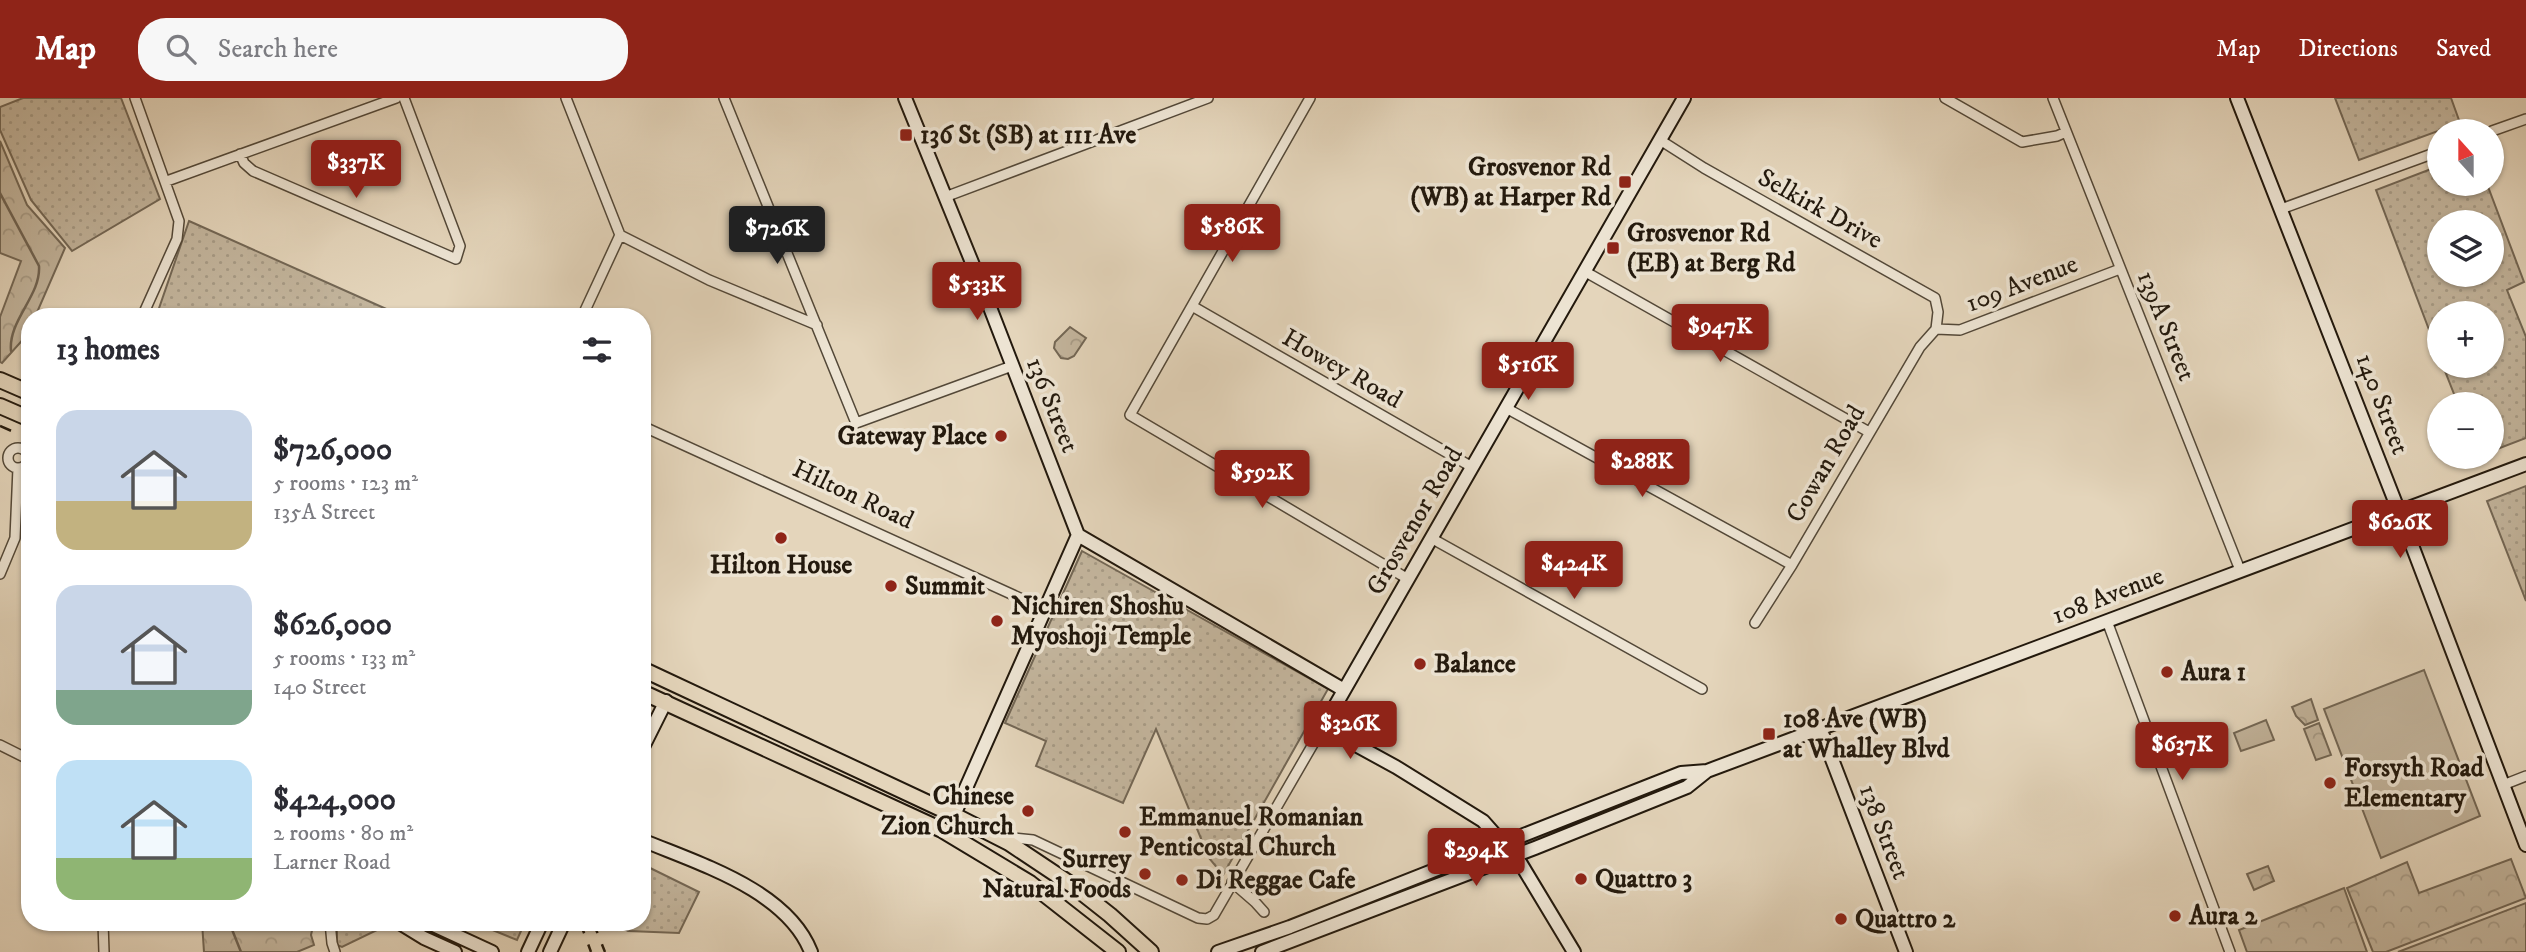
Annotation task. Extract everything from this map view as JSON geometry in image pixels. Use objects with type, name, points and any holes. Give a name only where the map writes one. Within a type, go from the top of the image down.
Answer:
[{"type":"main road","name":"136 Street","points":[[905,98],[1078,535]]},
{"type":"main road","name":"Grosvenor Road","points":[[1323,727],[1684,98]]},
{"type":"main road","name":"140 Street","points":[[2237,98],[2526,845]]},
{"type":"main road","points":[[0,380],[21,389]]},
{"type":"main road","points":[[0,406],[21,415]]},
{"type":"main road","name":"108 Avenue","points":[[1218,952],[1303,922],[1681,773],[1707,771],[2526,464]]},
{"type":"main road","points":[[954,815],[1078,535],[1344,690]]},
{"type":"main road","points":[[651,673],[994,836],[1072,885],[1151,952]]},
{"type":"main road","points":[[651,695],[943,830],[1030,883],[1118,952]]},
{"type":"main road","points":[[651,731],[666,701]]},
{"type":"main road","points":[[1323,727],[1396,767],[1483,821],[1514,856],[1574,952]]},
{"type":"main road","name":"138 Street","points":[[1820,728],[1904,951]]},
{"type":"main road","name":"108 Avenue","points":[[1262,952],[1687,787],[1707,771]]},
{"type":"main road","points":[[651,844],[723,875],[766,898],[788,915],[811,952]]},
{"type":"main road","points":[[413,931],[455,952]]},
{"type":"main road","points":[[447,931],[492,952]]},
{"type":"main road","points":[[528,952],[538,931]]},
{"type":"main road","points":[[550,952],[560,931]]},
{"type":"street","points":[[135,98],[167,181],[179,221],[177,239],[146,308]]},
{"type":"street","points":[[167,181],[396,98]]},
{"type":"street","points":[[240,154],[244,163],[253,171],[456,260],[460,246],[404,98]]},
{"type":"street","points":[[566,98],[620,235],[709,280],[817,325]]},
{"type":"street","points":[[724,98],[856,423],[1012,366]]},
{"type":"street","points":[[945,197],[1208,98]]},
{"type":"street","points":[[1310,98],[1130,415],[1408,579]]},
{"type":"street","points":[[1945,98],[2022,142],[2066,132]]},
{"type":"street","name":"139A Street","points":[[2053,98],[2240,570]]},
{"type":"street","points":[[2504,127],[2526,119]]},
{"type":"street","name":"Selkirk Drive","points":[[1660,140],[1704,168],[1935,298],[1938,312],[1936,328]]},
{"type":"street","points":[[2281,209],[2427,156]]},
{"type":"street","points":[[586,308],[620,235]]},
{"type":"street","name":"109 Avenue","points":[[1936,328],[1959,330],[2120,269]]},
{"type":"street","points":[[1584,271],[1869,432]]},
{"type":"street","name":"Howey Road","points":[[1192,306],[1472,467]]},
{"type":"street","name":"Cowan Road","points":[[1755,623],[1920,347],[1936,328]]},
{"type":"street","points":[[1506,408],[1792,565]]},
{"type":"street","name":"Hilton Road","points":[[651,430],[1044,608]]},
{"type":"street","points":[[0,573],[15,538],[19,468]]},
{"type":"street","points":[[1431,538],[1702,689]]},
{"type":"street","points":[[2107,621],[2230,952]]},
{"type":"street","name":"Grosvenor Road","points":[[994,836],[1033,840],[1198,918],[1207,919],[1214,915],[1323,727]]},
{"type":"street","points":[[0,745],[21,756]]},
{"type":"street","points":[[2503,785],[2526,776]]},
{"type":"street","points":[[1232,883],[1264,912]]},
{"type":"street","points":[[103,931],[104,952]]},
{"type":"street","points":[[330,931],[335,952]]},
{"type":"green space","points":[[23,98],[121,98],[160,199],[72,251],[31,200],[0,130],[0,107]]},
{"type":"green space","points":[[2335,98],[2451,98],[2459,119],[2427,119],[2427,135],[2359,160]]},
{"type":"green space","points":[[0,141],[27,205],[65,248],[39,308],[21,308],[21,342],[2,363],[0,317],[21,261],[0,253]]},
{"type":"green space","points":[[2427,171],[2427,196],[2492,196],[2497,210],[2427,210],[2427,287],[2504,287],[2504,229],[2524,282],[2507,290],[2526,337],[2526,438],[2504,446],[2504,392],[2453,392],[2448,378],[2504,378],[2504,301],[2427,301],[2427,324],[2376,190]]},
{"type":"green space","points":[[189,221],[384,308],[159,308]]},
{"type":"green space","points":[[1070,327],[1086,338],[1074,356],[1061,358],[1054,348],[1055,342]]},
{"type":"green space","points":[[2526,486],[2526,601],[2487,501]]},
{"type":"green space","points":[[1082,551],[1328,689],[1223,875],[1209,858],[1156,729],[1123,803],[1036,766],[1046,741],[1005,723]]},
{"type":"green space","points":[[2424,670],[2480,816],[2381,858],[2324,709]]},
{"type":"green space","points":[[2311,699],[2318,720],[2305,725],[2292,707]]},
{"type":"green space","points":[[2266,720],[2274,740],[2241,751],[2234,733]]},
{"type":"green space","points":[[2319,723],[2331,755],[2316,760],[2304,729]]},
{"type":"green space","points":[[2511,859],[2526,898],[2386,952],[2373,952],[2347,888],[2407,862],[2419,893]]},
{"type":"green space","points":[[2268,866],[2274,881],[2254,890],[2247,874]]},
{"type":"green space","points":[[651,868],[699,892],[679,933],[628,931],[651,931]]},
{"type":"green space","points":[[2344,888],[2367,952],[2247,952],[2239,930]]},
{"type":"green space","points":[[2526,903],[2526,952],[2398,952]]},
{"type":"green space","points":[[203,931],[312,931],[314,945],[297,952],[204,952]]},
{"type":"green space","points":[[337,931],[375,931],[342,947],[337,945]]},
{"type":"green space","points":[[495,931],[521,931],[517,940]]},
{"type":"waterway","points":[[0,193],[39,266],[35,288],[25,308]]},
{"type":"waterway","points":[[11,351],[14,329],[21,315]]},
{"type":"waterway","points":[[233,931],[241,952]]},
{"type":"railway","points":[[0,426],[21,435]]},
{"type":"railway","points":[[583,931],[591,952]]},
{"type":"railway","points":[[597,931],[605,952]]},
{"type":"place","name":"136 St (SB) at 111 Ave","points":[[906,135]]},
{"type":"place","name":"Grosvenor Rd (WB) at Harper Rd","points":[[1625,182]]},
{"type":"place","name":"Grosvenor Rd (EB) at Berg Rd","points":[[1613,248]]},
{"type":"place","name":"Gateway Place","points":[[1001,436]]},
{"type":"place","name":"Hilton House","points":[[781,538]]},
{"type":"place","name":"Summit","points":[[891,586]]},
{"type":"place","name":"Nichiren Shoshu Myoshoji Temple","points":[[997,621]]},
{"type":"place","name":"Balance","points":[[1420,664]]},
{"type":"place","name":"Aura 1","points":[[2167,672]]},
{"type":"place","name":"108 Ave (WB) at Whalley Blvd","points":[[1769,734]]},
{"type":"place","name":"Forsyth Road Elementary","points":[[2330,783]]},
{"type":"place","name":"Chinese Zion Church","points":[[1028,811]]},
{"type":"place","name":"Emmanuel Romanian Penticostal Church","points":[[1125,832]]},
{"type":"place","name":"Surrey Natural Foods","points":[[1145,874]]},
{"type":"place","name":"Quattro 3","points":[[1581,879]]},
{"type":"place","name":"Di Reggae Cafe","points":[[1182,880]]},
{"type":"place","name":"Aura 2","points":[[2175,916]]},
{"type":"place","name":"Quattro 2","points":[[1841,919]]}]
